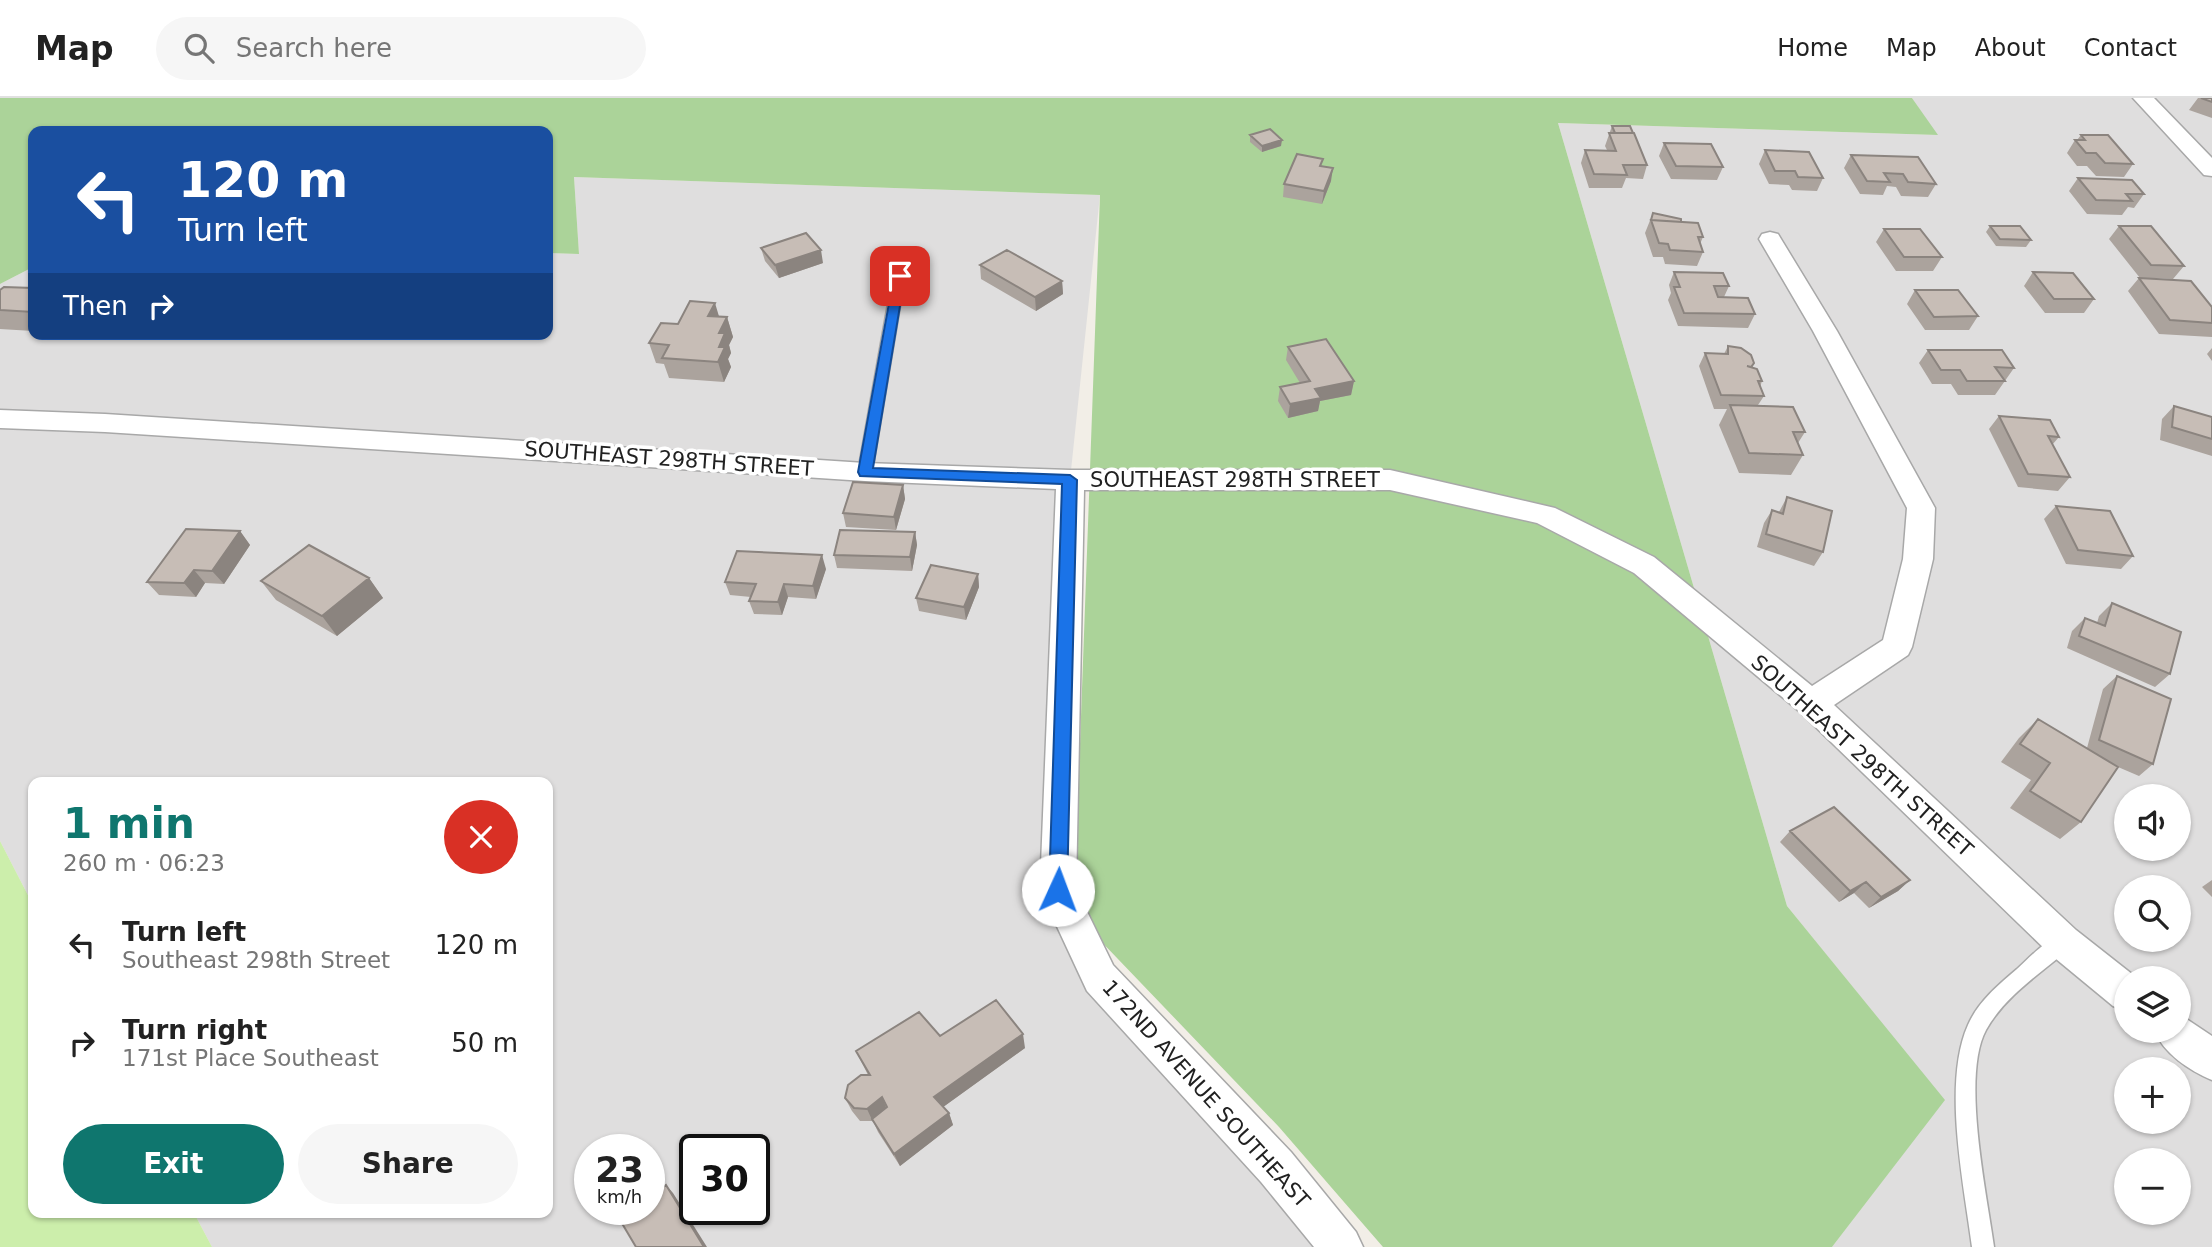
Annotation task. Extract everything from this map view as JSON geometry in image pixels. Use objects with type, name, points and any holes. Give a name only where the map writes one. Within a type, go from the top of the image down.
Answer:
[{"type":"street","points":[[2143,98],[2212,170]]},
{"type":"street","points":[[2186,144],[2212,145]]},
{"type":"street","points":[[1770,239],[1825,331],[1921,508],[1918,559],[1897,648],[1811,703]]},
{"type":"street","name":"SOUTHEAST 298TH STREET","points":[[0,419],[105,423],[865,472],[1070,480],[1390,480],[1545,515],[1644,565],[1811,703],[2063,942],[2114,983]]},
{"type":"street","name":"172ND AVENUE SOUTHEAST","points":[[1070,480],[1058,890],[1100,978],[1276,1167],[1341,1247]]},
{"type":"street","points":[[2189,1043],[2212,1061]]},
{"type":"lane","points":[[865,472],[900,276]]},
{"type":"lane","points":[[1983,1247],[1964,1083],[1975,1030],[1996,1001],[2063,942]]},
{"type":"shaded area","points":[[1912,98],[2212,98],[2212,1247],[1832,1247],[1944,1100],[1787,906],[1558,123],[1937,135]]},
{"type":"shaded area","points":[[574,177],[1100,195],[1070,480],[1058,890],[1100,978],[1341,1247],[212,1247],[197,1218],[553,1218],[553,777],[28,777],[28,895],[0,841],[0,284],[28,270],[28,340],[553,340],[553,253],[579,254]]},
{"type":"green space","points":[[0,98],[1912,98],[1938,135],[1558,123],[1787,906],[1945,1100],[1832,1247],[1383,1247],[1279,1127],[1094,934],[1075,881],[1100,195],[574,177],[579,254],[553,253],[553,126],[28,126],[28,270],[0,284]]},
{"type":"green space","points":[[0,841],[28,895],[28,1218],[197,1218],[212,1247],[0,1247]]},
{"type":"building","points":[[1612,126],[1630,126],[1633,133],[1615,133]]},
{"type":"building","points":[[1270,129],[1282,140],[1262,146],[1250,135]]},
{"type":"building","points":[[1609,133],[1634,133],[1647,165],[1623,165],[1627,175],[1594,174],[1585,150],[1616,151]]},
{"type":"building","points":[[2081,135],[2108,135],[2133,164],[2105,163],[2096,153],[2086,153],[2075,140],[2085,140]]},
{"type":"building","points":[[1664,143],[1711,144],[1723,167],[1676,166]]},
{"type":"building","points":[[1765,150],[1809,152],[1823,178],[1798,177],[1795,171],[1775,171]]},
{"type":"building","points":[[1297,154],[1323,159],[1320,166],[1333,168],[1324,191],[1284,184]]},
{"type":"building","points":[[1851,155],[1918,157],[1936,184],[1908,182],[1903,174],[1884,173],[1890,182],[1867,181]]},
{"type":"building","points":[[2078,178],[2132,180],[2144,194],[2126,194],[2132,201],[2096,200]]},
{"type":"building","points":[[1653,213],[1681,219],[1681,222],[1651,220]]},
{"type":"building","points":[[1651,220],[1698,223],[1703,237],[1698,237],[1703,252],[1670,250],[1668,244],[1659,243]]},
{"type":"building","points":[[1990,226],[2020,226],[2031,240],[2000,239]]},
{"type":"building","points":[[2119,226],[2151,226],[2184,266],[2151,265]]},
{"type":"building","points":[[1884,229],[1920,229],[1942,257],[1904,257]]},
{"type":"building","points":[[806,233],[821,250],[775,265],[761,248]]},
{"type":"building","points":[[1007,250],[1062,281],[1035,297],[980,265]]},
{"type":"building","points":[[1674,272],[1723,273],[1729,286],[1714,286],[1718,297],[1748,298],[1755,314],[1684,313],[1674,287],[1680,287]]},
{"type":"building","points":[[2033,272],[2073,273],[2094,299],[2054,299]]},
{"type":"building","points":[[2139,278],[2191,281],[2212,307],[2212,323],[2170,320]]},
{"type":"building","points":[[4,287],[28,288],[28,312],[0,310],[0,290]]},
{"type":"building","points":[[1915,290],[1958,290],[1978,316],[1934,317]]},
{"type":"building","points":[[690,301],[715,303],[708,316],[727,317],[719,333],[725,333],[719,347],[725,347],[718,362],[662,358],[669,345],[649,343],[661,323],[678,324]]},
{"type":"building","points":[[1326,339],[1354,381],[1315,389],[1321,398],[1290,404],[1280,387],[1310,381],[1288,347]]},
{"type":"building","points":[[1728,346],[1741,348],[1751,355],[1754,363],[1751,367],[1747,366],[1757,369],[1764,396],[1721,395],[1705,353],[1728,354]]},
{"type":"building","points":[[1928,350],[2002,350],[2014,368],[1995,367],[2005,381],[1967,381],[1960,370],[1941,370]]},
{"type":"building","points":[[1730,405],[1793,407],[1805,432],[1793,432],[1803,455],[1749,453]]},
{"type":"building","points":[[2174,406],[2212,417],[2212,439],[2172,427]]},
{"type":"building","points":[[1999,416],[2050,420],[2059,437],[2048,436],[2070,477],[2028,474]]},
{"type":"building","points":[[853,482],[903,485],[894,517],[843,513]]},
{"type":"building","points":[[1787,497],[1832,511],[1823,552],[1766,534],[1772,510],[1783,514]]},
{"type":"building","points":[[2056,506],[2110,511],[2133,556],[2078,550]]},
{"type":"building","points":[[186,529],[240,531],[212,571],[194,570],[184,583],[147,582]]},
{"type":"building","points":[[840,530],[915,532],[910,557],[834,555]]},
{"type":"building","points":[[309,545],[369,578],[322,616],[261,581]]},
{"type":"building","points":[[737,551],[822,555],[813,586],[784,584],[778,602],[749,601],[756,584],[725,582]]},
{"type":"building","points":[[931,565],[978,574],[964,607],[916,598]]},
{"type":"building","points":[[2112,603],[2181,632],[2170,674],[2079,636],[2085,618],[2105,626]]},
{"type":"building","points":[[2117,676],[2171,699],[2153,764],[2099,740]]},
{"type":"building","points":[[2038,719],[2118,767],[2081,822],[2030,791],[2050,763],[2020,744]]},
{"type":"building","points":[[1834,807],[1910,880],[1881,897],[1866,882],[1850,891],[1790,831]]},
{"type":"building","points":[[996,1000],[1023,1034],[934,1097],[949,1113],[894,1154],[872,1119],[887,1107],[882,1097],[867,1109],[854,1108],[845,1098],[848,1085],[861,1075],[870,1075],[856,1051],[919,1012],[940,1036]]},
{"type":"building","points":[[665,1186],[679,1206],[679,1225],[691,1225],[704,1247],[636,1247],[623,1225],[665,1225]]},
{"type":"route","points":[[900,276],[865,472],[1070,480],[1058,890]]}]
